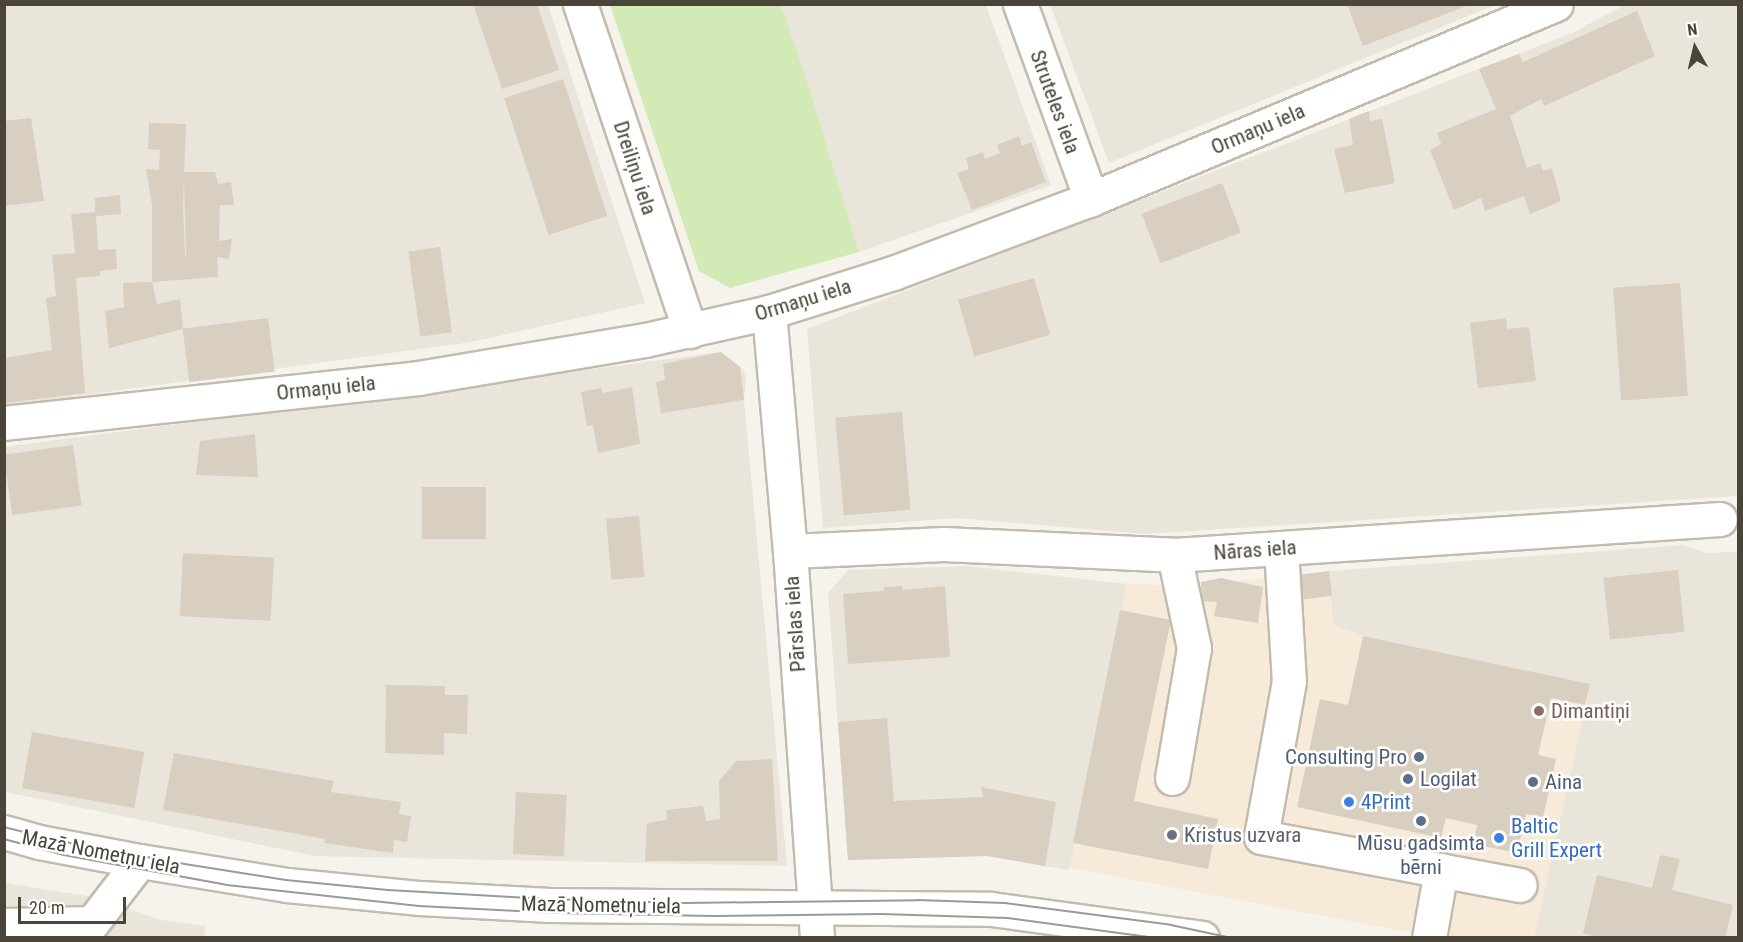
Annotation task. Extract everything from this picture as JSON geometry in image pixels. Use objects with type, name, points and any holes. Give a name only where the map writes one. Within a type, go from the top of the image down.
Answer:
[{"type":"street","name":"Dreiliņu iela","points":[[580,4],[690,331]]},
{"type":"street","name":"Struteles iela","points":[[1020,4],[1091,199]]},
{"type":"street","name":"Ormaņu iela","points":[[4,423],[418,378],[690,331],[768,312],[892,273],[1091,199],[1510,13],[1556,4]]},
{"type":"street","name":"Pārslas iela","points":[[768,312],[790,551],[816,923]]},
{"type":"street","name":"Nāras iela","points":[[790,551],[944,544],[1174,555],[1720,519]]},
{"type":"street","points":[[1281,548],[1289,681],[1261,837],[1520,885]]},
{"type":"street","points":[[1172,778],[1194,648],[1174,555]]},
{"type":"street","name":"Mazā Nometņu iela","points":[[4,832],[39,842],[140,861],[287,885],[420,898],[816,923],[991,909],[1202,938]]},
{"type":"street","points":[[4,925],[92,923],[140,861]]},
{"type":"street","points":[[1429,938],[1442,870]]},
{"type":"shaded area","points":[[1050,4],[1495,5],[1109,163]]},
{"type":"shaded area","points":[[4,5],[548,5],[645,303],[471,342],[5,406]]},
{"type":"shaded area","points":[[781,5],[986,5],[1051,185],[859,252],[809,87]]},
{"type":"shaded area","points":[[1625,5],[1738,5],[1738,496],[1145,534],[957,518],[823,528],[807,329],[1572,33]]},
{"type":"shaded area","points":[[721,352],[740,367],[746,376],[744,400],[787,866],[315,856],[5,792],[4,447]]},
{"type":"shaded area","points":[[1683,545],[1707,553],[1738,552],[1738,937],[1534,937],[1590,684],[1363,636],[1333,625],[1329,571]]},
{"type":"shaded area","points":[[967,566],[1127,584],[1070,868],[1067,870],[987,856],[848,860],[828,593],[848,570]]},
{"type":"shaded area","points":[[1329,571],[1333,625],[1363,636],[1590,684],[1534,937],[1450,937],[1448,919],[1425,916],[1413,933],[1070,868],[1127,584],[1199,586]]},
{"type":"shaded area","points":[[4,883],[94,897],[161,920],[206,926],[204,937],[5,937]]},
{"type":"green space","points":[[610,5],[781,5],[809,87],[859,252],[730,288],[699,271]]},
{"type":"building","points":[[482,4],[537,4],[559,70],[502,89],[474,7]]},
{"type":"building","points":[[1347,4],[1469,4],[1469,5],[1363,46]]},
{"type":"building","points":[[1637,11],[1655,56],[1544,106],[1541,99],[1510,116],[1527,168],[1540,163],[1543,171],[1552,168],[1561,201],[1530,214],[1524,196],[1485,211],[1481,198],[1454,210],[1430,150],[1441,144],[1437,133],[1496,109],[1479,69],[1519,54],[1523,62]]},
{"type":"building","points":[[563,79],[607,216],[549,235],[504,98]]},
{"type":"building","points":[[1369,111],[1370,121],[1382,119],[1395,183],[1345,193],[1334,149],[1353,145],[1349,119]]},
{"type":"building","points":[[31,118],[44,201],[4,206],[4,121]]},
{"type":"building","points":[[149,123],[186,124],[184,172],[215,172],[218,184],[231,182],[234,205],[220,205],[219,241],[232,239],[229,259],[217,257],[218,277],[152,282],[152,205],[146,169],[159,170],[160,150],[148,149]],"holes":[[[184,180],[186,255],[183,207]]]},
{"type":"building","points":[[1019,136],[1022,146],[1031,142],[1046,182],[972,210],[957,173],[969,169],[966,158],[983,152],[985,159],[1000,153],[997,145]]},
{"type":"building","points":[[1222,183],[1241,232],[1161,263],[1142,214]]},
{"type":"building","points":[[120,195],[121,214],[96,216],[98,250],[116,249],[117,269],[100,271],[100,276],[76,278],[85,393],[6,403],[4,358],[52,350],[46,298],[56,296],[52,255],[75,253],[71,214],[95,212],[95,198]]},
{"type":"building","points":[[440,247],[452,332],[420,337],[408,251]]},
{"type":"building","points":[[1034,278],[1050,335],[974,356],[958,300]]},
{"type":"building","points":[[152,282],[157,304],[180,299],[183,329],[109,348],[105,311],[124,307],[123,283]]},
{"type":"building","points":[[1680,283],[1688,396],[1621,400],[1613,288]]},
{"type":"building","points":[[268,318],[275,372],[189,382],[183,328]]},
{"type":"building","points":[[1506,318],[1507,329],[1529,327],[1536,381],[1478,388],[1470,323]]},
{"type":"building","points":[[721,352],[740,367],[744,400],[661,413],[656,382],[665,380],[663,364]]},
{"type":"building","points":[[632,387],[640,444],[598,453],[593,425],[587,426],[581,392],[601,388],[603,393]]},
{"type":"building","points":[[902,412],[911,510],[844,515],[835,418]]},
{"type":"building","points":[[255,434],[258,477],[196,475],[200,441]]},
{"type":"building","points":[[73,445],[81,505],[12,515],[4,455]]},
{"type":"building","points":[[422,487],[486,487],[486,539],[422,539]]},
{"type":"building","points":[[639,516],[644,577],[611,580],[606,519]]},
{"type":"building","points":[[183,553],[274,558],[271,621],[180,616]]},
{"type":"building","points":[[1678,570],[1684,632],[1610,639],[1603,578]]},
{"type":"building","points":[[1329,571],[1332,596],[1300,600],[1297,575]]},
{"type":"building","points":[[1221,578],[1263,587],[1258,623],[1214,616],[1217,602],[1202,601],[1201,582]]},
{"type":"building","points":[[902,586],[903,590],[945,586],[950,657],[848,664],[843,594],[884,591],[884,587]]},
{"type":"building","points":[[1120,610],[1171,620],[1134,801],[1218,819],[1208,869],[1073,843]]},
{"type":"building","points":[[1363,636],[1590,684],[1585,705],[1551,698],[1538,755],[1556,759],[1543,817],[1526,814],[1517,853],[1473,844],[1477,825],[1446,818],[1441,838],[1297,807],[1320,699],[1348,705]]},
{"type":"building","points":[[386,685],[445,686],[445,695],[468,695],[467,734],[444,733],[444,755],[385,753]]},
{"type":"building","points":[[887,718],[894,801],[983,797],[981,787],[1056,802],[1045,866],[987,856],[848,860],[838,722]]},
{"type":"building","points":[[32,732],[144,752],[134,808],[22,788]]},
{"type":"building","points":[[174,753],[334,781],[331,792],[401,802],[399,814],[411,816],[407,842],[394,840],[393,853],[324,843],[325,839],[163,810]]},
{"type":"building","points":[[772,759],[778,861],[645,861],[647,823],[667,820],[666,810],[703,806],[706,821],[720,819],[719,781],[736,761]]},
{"type":"building","points":[[516,792],[567,795],[564,857],[513,854]]},
{"type":"building","points":[[1660,855],[1680,859],[1672,890],[1733,905],[1725,938],[1600,938],[1583,933],[1597,875],[1652,888]]},
{"type":"tram line","points":[[4,827],[60,841],[185,864],[286,880],[388,890],[547,899],[686,903],[918,900],[1005,903],[1171,925],[1232,938]]},
{"type":"tram line","points":[[4,839],[64,855],[227,885],[419,906],[557,913],[713,916],[882,914],[1008,918],[1156,938]]},
{"type":"place","name":"Dimantiņi","points":[[1539,711]]},
{"type":"place","name":"Consulting Pro","points":[[1419,757]]},
{"type":"place","name":"Logilat","points":[[1408,779]]},
{"type":"place","name":"Aina","points":[[1533,782]]},
{"type":"place","name":"4Print","points":[[1349,802]]},
{"type":"place","name":"Mūsu gadsimta bērni","points":[[1421,821]]},
{"type":"place","name":"Kristus uzvara","points":[[1172,835]]},
{"type":"place","name":"Baltic Grill Expert","points":[[1499,838]]}]
